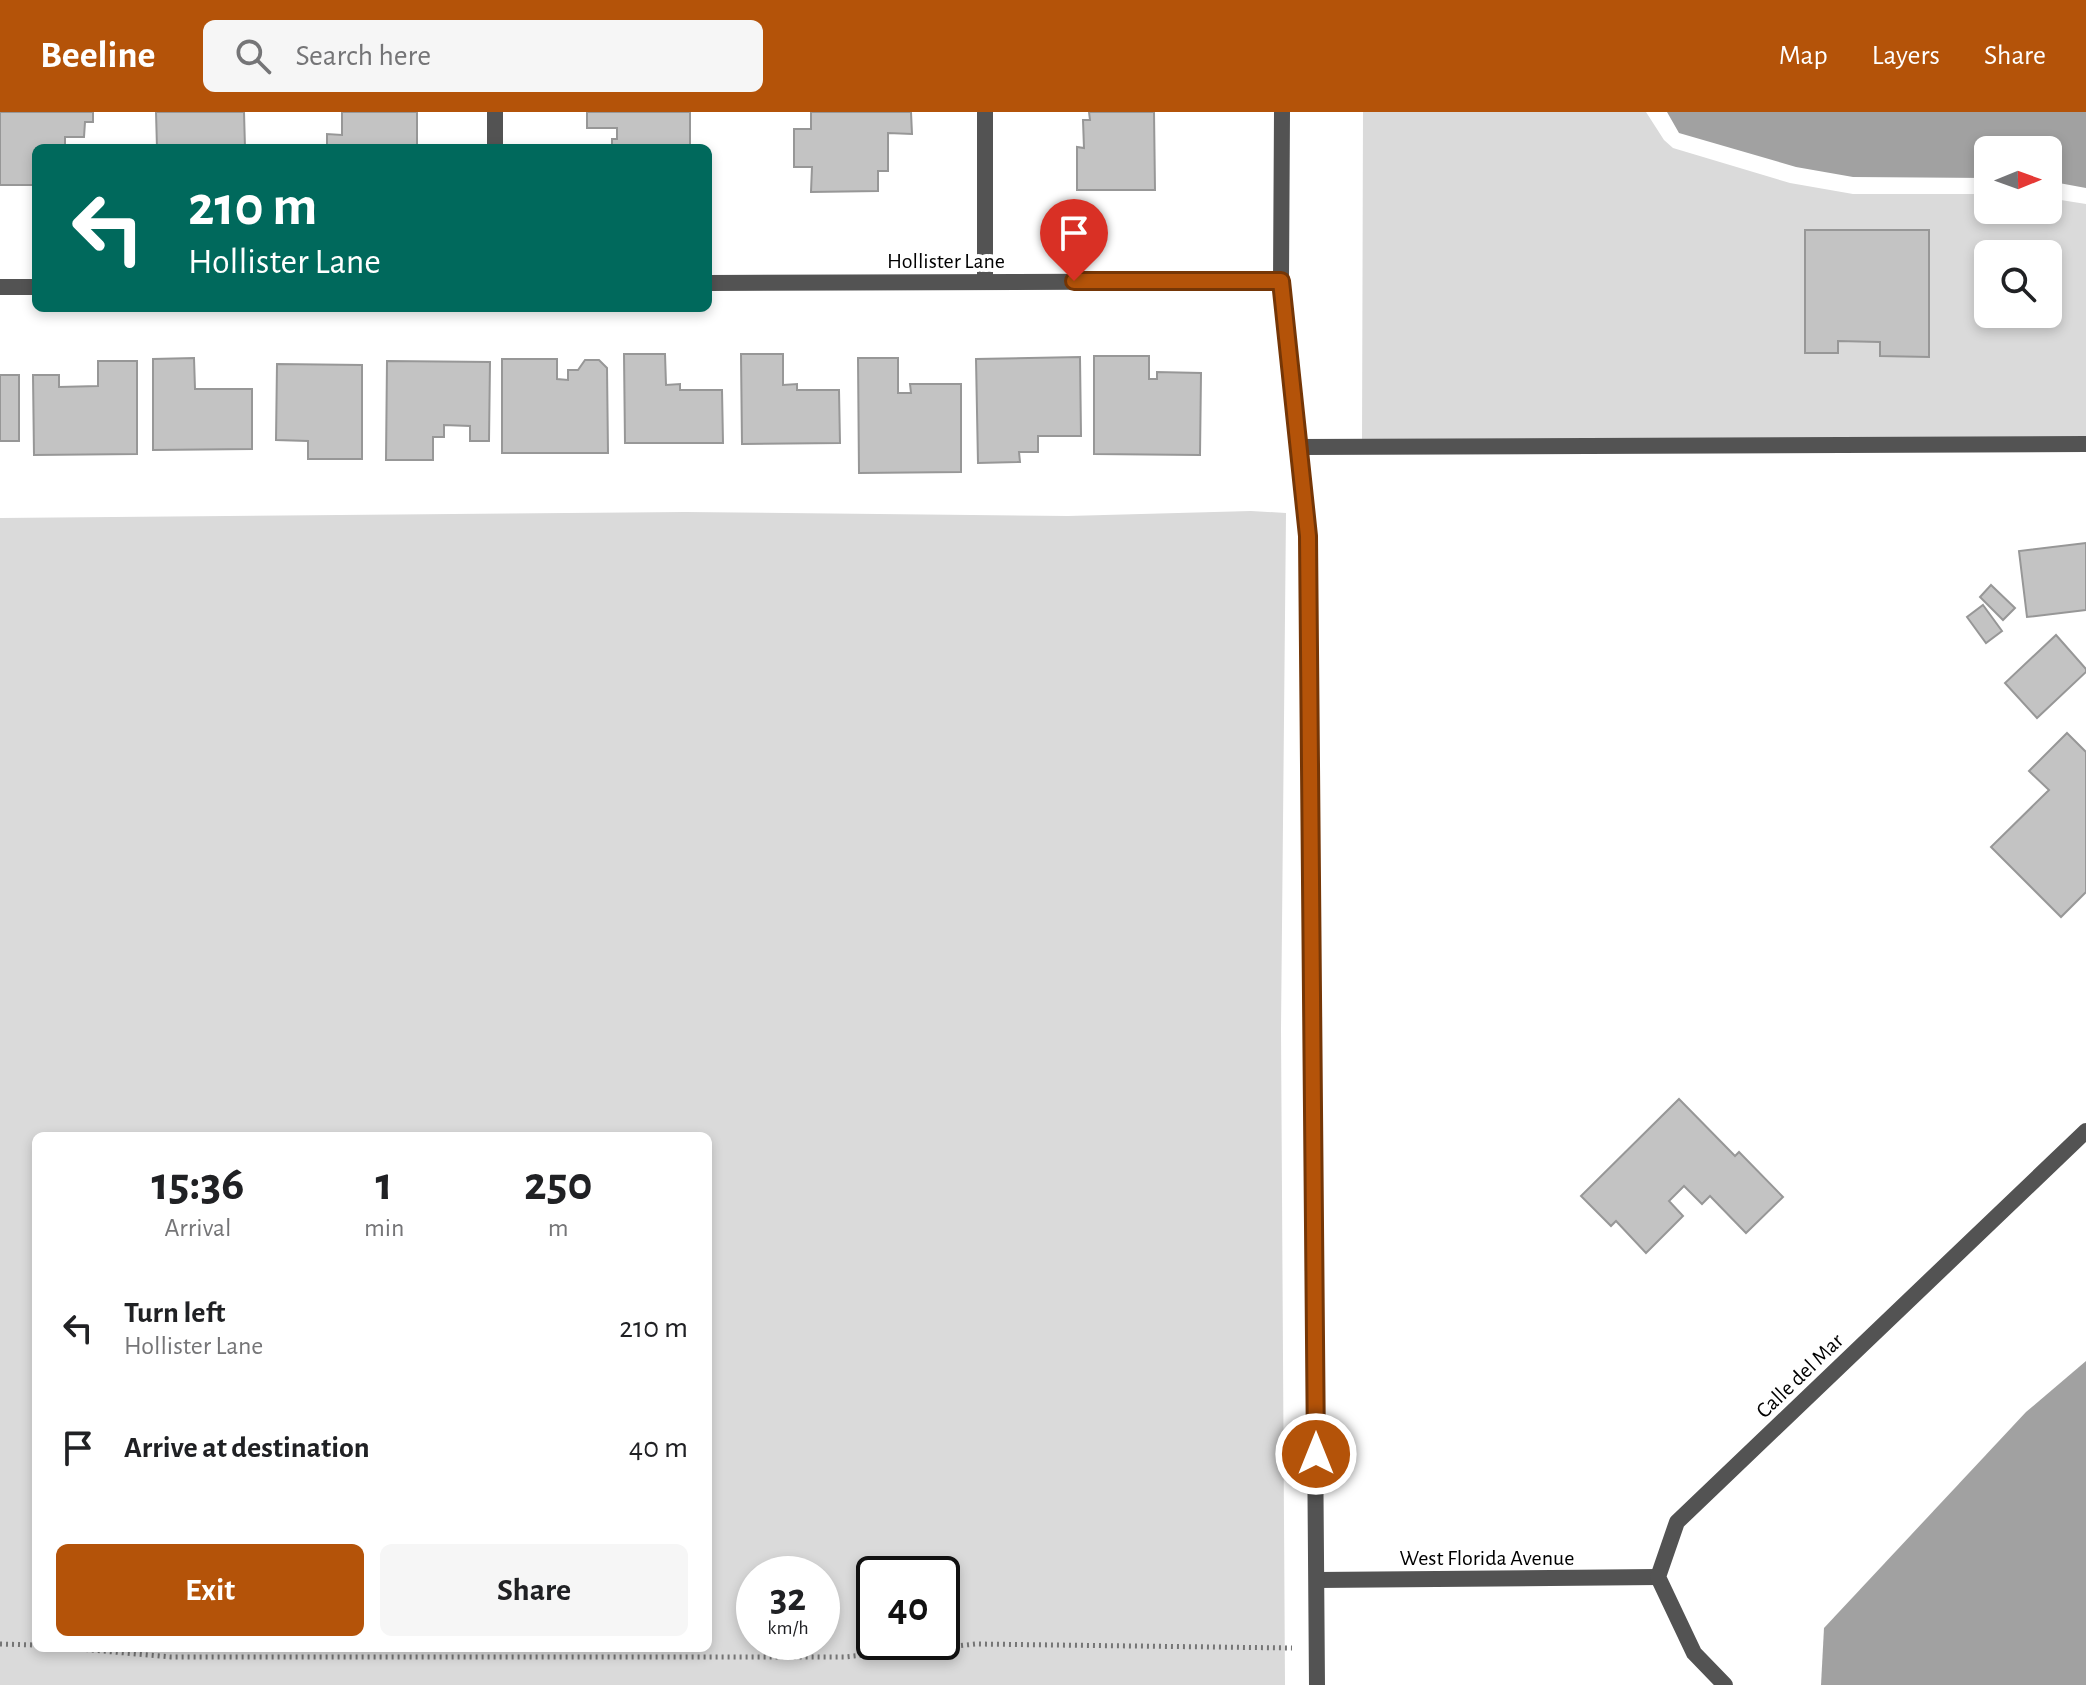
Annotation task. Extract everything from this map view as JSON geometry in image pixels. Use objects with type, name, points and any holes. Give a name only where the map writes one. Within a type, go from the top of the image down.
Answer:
[{"type":"street","points":[[495,112],[495,144]]},
{"type":"street","points":[[985,112],[985,281]]},
{"type":"street","points":[[1282,112],[1281,281],[1308,536],[1317,1685]]},
{"type":"street","name":"Hollister Lane","points":[[712,283],[1281,281]]},
{"type":"street","points":[[0,287],[32,287]]},
{"type":"street","points":[[1299,447],[2086,444]]},
{"type":"street","name":"Calle del Mar","points":[[1658,1577],[1677,1522],[2086,1131]]},
{"type":"street","points":[[1658,1577],[1694,1653],[1725,1685]]},
{"type":"street","name":"West Florida Avenue","points":[[1317,1580],[1658,1577]]},
{"type":"path","points":[[0,1644],[32,1645]]},
{"type":"path","points":[[114,1652],[171,1657],[844,1657],[976,1644],[1317,1648]]},
{"type":"shaded area","points":[[1363,112],[1646,112],[1664,140],[1673,148],[1790,183],[1853,194],[1974,194],[1974,224],[2062,224],[2062,200],[2086,204],[2086,440],[1362,444]]},
{"type":"shaded area","points":[[1667,112],[2086,112],[2086,188],[2062,184],[2062,136],[1974,136],[1974,178],[1853,177],[1796,167],[1679,133]]},
{"type":"shaded area","points":[[1251,511],[1286,513],[1281,1029],[1285,1685],[0,1685],[0,518],[685,512],[1068,516]]},
{"type":"shaded area","points":[[2086,1361],[2086,1685],[1821,1685],[1824,1628],[2026,1412]]},
{"type":"building","points":[[0,112],[93,112],[93,122],[85,122],[84,137],[65,137],[65,144],[32,144],[32,185],[0,185]]},
{"type":"building","points":[[156,112],[244,112],[245,144],[157,144]]},
{"type":"building","points":[[342,112],[417,112],[417,144],[327,144],[327,134],[342,135]]},
{"type":"building","points":[[587,112],[690,112],[690,144],[612,144],[612,139],[617,139],[617,128],[587,128]]},
{"type":"building","points":[[811,112],[911,112],[912,134],[888,133],[888,171],[878,171],[878,191],[811,192],[812,167],[794,167],[794,129],[811,129]]},
{"type":"building","points":[[1089,112],[1154,112],[1155,190],[1077,190],[1077,147],[1084,148],[1083,120],[1090,120]]},
{"type":"building","points":[[1805,230],[1929,230],[1929,357],[1880,356],[1880,342],[1838,341],[1838,353],[1805,353]]},
{"type":"building","points":[[624,354],[665,354],[666,385],[680,384],[680,390],[722,390],[723,443],[625,443]]},
{"type":"building","points":[[741,354],[783,354],[783,385],[797,384],[797,390],[839,390],[840,443],[742,444]]},
{"type":"building","points":[[1094,356],[1149,356],[1149,379],[1157,379],[1157,372],[1201,373],[1200,455],[1094,454]]},
{"type":"building","points":[[1080,357],[1081,436],[1038,436],[1038,452],[1019,452],[1020,462],[978,463],[976,359]]},
{"type":"building","points":[[194,358],[195,389],[252,389],[252,449],[153,450],[153,359]]},
{"type":"building","points":[[858,358],[898,358],[898,393],[911,393],[910,384],[961,384],[961,472],[859,473]]},
{"type":"building","points":[[502,359],[557,359],[557,379],[568,380],[568,370],[578,370],[585,360],[599,360],[607,368],[608,453],[502,453]]},
{"type":"building","points":[[98,361],[137,361],[137,454],[34,455],[33,375],[59,375],[59,387],[98,386]]},
{"type":"building","points":[[387,361],[490,362],[489,441],[470,441],[470,426],[444,425],[444,437],[433,437],[433,460],[386,460]]},
{"type":"building","points":[[277,364],[362,365],[362,459],[308,459],[308,441],[276,440]]},
{"type":"building","points":[[0,375],[19,375],[19,441],[0,441]]},
{"type":"building","points":[[2086,543],[2086,610],[2027,617],[2019,551]]},
{"type":"building","points":[[1991,585],[2015,608],[2003,620],[1980,597]]},
{"type":"building","points":[[1983,605],[2002,631],[1986,643],[1967,617]]},
{"type":"building","points":[[2056,635],[2086,672],[2037,718],[2005,683]]},
{"type":"building","points":[[2067,733],[2086,752],[2086,892],[2061,917],[1991,847],[2049,790],[2029,771]]},
{"type":"building","points":[[1679,1099],[1735,1156],[1739,1152],[1783,1197],[1746,1233],[1710,1196],[1702,1204],[1684,1186],[1669,1201],[1683,1216],[1646,1253],[1616,1221],[1611,1226],[1581,1196]]},
{"type":"route","points":[[1074,281],[1281,281],[1308,536],[1316,1454]]}]
